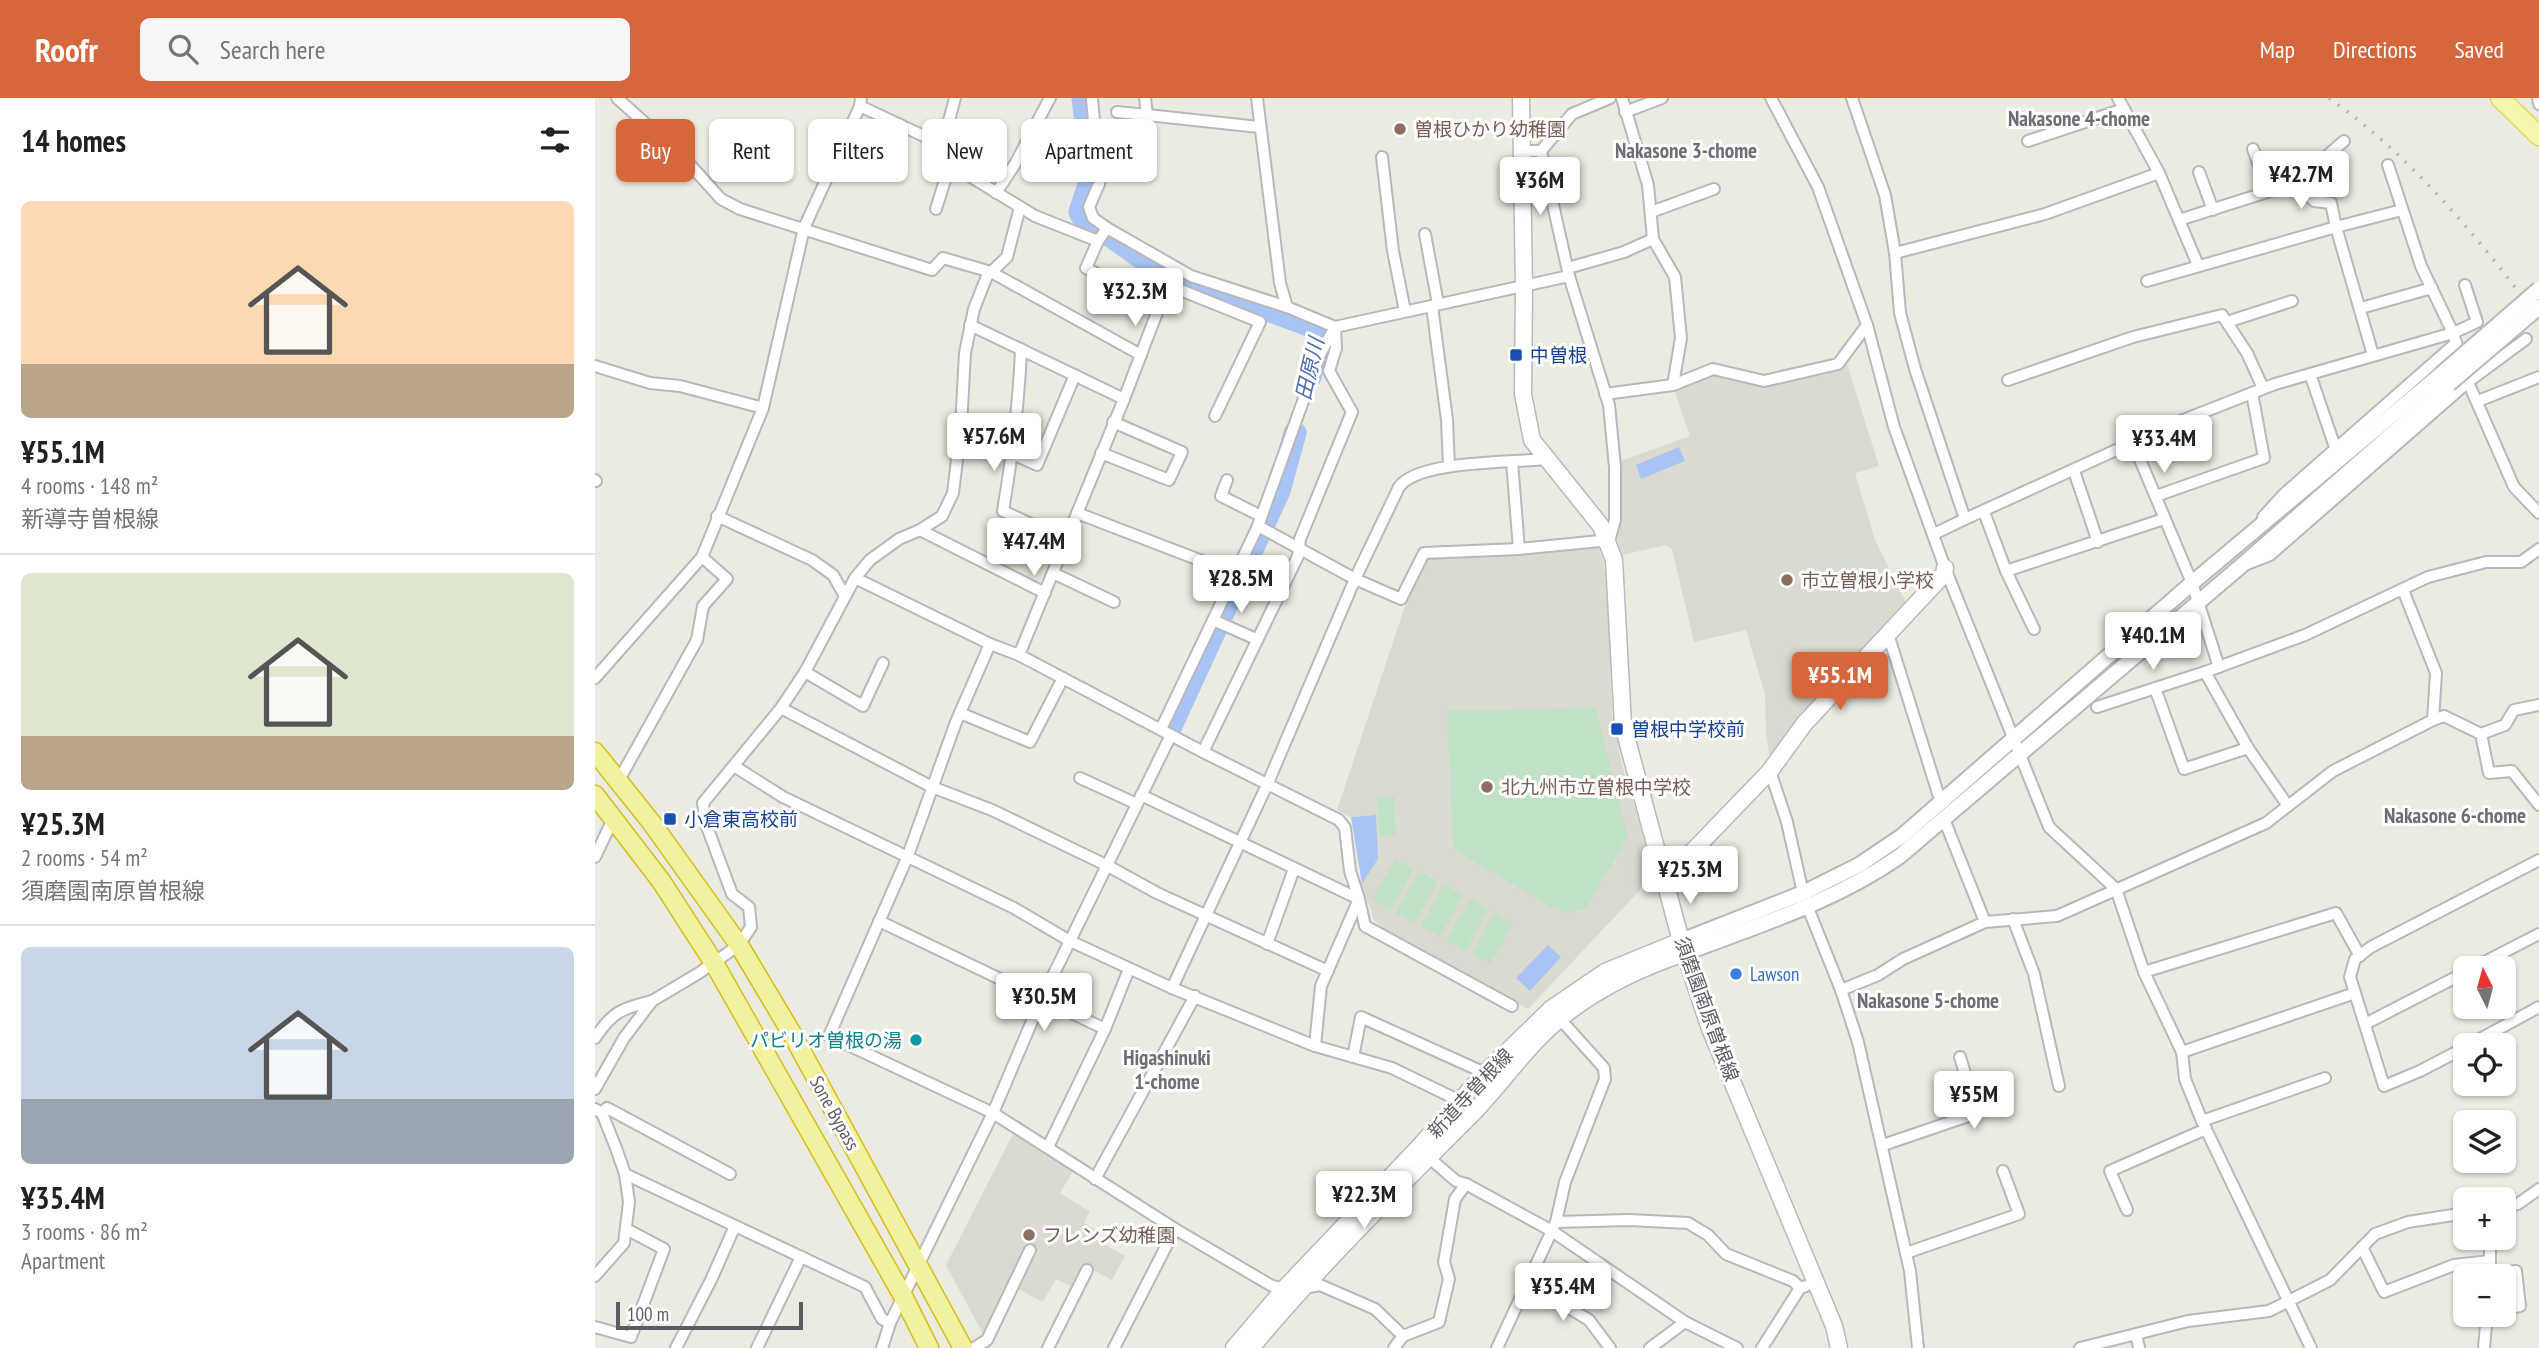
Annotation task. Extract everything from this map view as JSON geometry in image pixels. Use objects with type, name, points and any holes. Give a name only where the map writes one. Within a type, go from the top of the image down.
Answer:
[{"type":"highway","name":"Sone Bypass","points":[[595,752],[619,780],[739,945],[791,1032],[963,1348]]},
{"type":"highway","name":"Sone Bypass","points":[[595,795],[661,881],[714,963],[903,1296],[929,1348]]},
{"type":"main road","name":"須磨園南原曽根線","points":[[1521,98],[1523,394],[1532,440],[1601,526],[1614,560],[1623,725],[1664,881],[1710,1026],[1834,1326],[1839,1348]]},
{"type":"main road","points":[[2500,98],[2539,136]]},
{"type":"main road","points":[[1664,881],[1770,771],[1804,724],[1944,574],[1945,568]]},
{"type":"main road","name":"新道寺曽根線","points":[[1234,1348],[1284,1289],[1423,1152],[1474,1111],[1560,1019],[1612,984],[1663,960],[1683,947]]},
{"type":"main road","name":"新道寺曽根線","points":[[1254,1347],[1423,1152],[1461,1100],[1552,1008],[1605,972],[1683,947]]},
{"type":"street","points":[[617,98],[684,158],[721,199],[740,209],[932,270],[943,258],[991,272],[1141,355]]},
{"type":"street","points":[[949,119],[955,98]]},
{"type":"street","points":[[996,193],[1015,164],[1050,98]]},
{"type":"street","points":[[1092,98],[1096,146],[1101,167],[1099,184],[1089,208],[1093,218],[1191,276],[1287,307],[1335,327],[1524,288],[1653,239]]},
{"type":"street","points":[[1145,98],[1147,115]]},
{"type":"street","points":[[1257,98],[1280,283],[1287,307]]},
{"type":"street","points":[[1541,151],[1572,114],[1610,98]]},
{"type":"street","points":[[1622,98],[1648,185],[1653,239],[1675,277],[1681,338],[1673,385]]},
{"type":"street","points":[[1625,113],[1662,98]]},
{"type":"street","points":[[1771,98],[1818,187],[1867,325],[1894,427],[1945,568],[2049,827],[2116,890],[2144,972],[2182,1052],[2185,1079],[2204,1125],[2311,1348]]},
{"type":"street","points":[[1852,98],[1885,195],[1903,324],[1915,369],[1965,519]]},
{"type":"street","points":[[2118,98],[2159,173],[2198,265]]},
{"type":"street","points":[[2538,98],[2539,104]]},
{"type":"street","points":[[595,678],[702,557],[763,408],[804,228],[861,102],[922,135]]},
{"type":"street","points":[[2028,141],[2124,109]]},
{"type":"street","points":[[1117,112],[1259,127]]},
{"type":"street","points":[[2179,220],[2297,183],[2344,141]]},
{"type":"street","points":[[2253,149],[2268,191]]},
{"type":"street","points":[[1521,151],[1541,151]]},
{"type":"street","points":[[1227,480],[1220,496],[1299,549],[1355,579],[1401,599],[1424,553],[1600,541],[1608,545],[1615,520],[1615,467],[1609,405],[1568,272],[1541,151]]},
{"type":"street","points":[[1382,157],[1393,251],[1405,311]]},
{"type":"street","points":[[2388,165],[2421,266],[2454,338],[2469,382],[2514,487],[2539,513]]},
{"type":"street","points":[[2199,172],[2213,210]]},
{"type":"street","points":[[1895,254],[2045,215],[2159,173]]},
{"type":"street","points":[[936,209],[944,182]]},
{"type":"street","points":[[980,182],[1035,216],[1098,242]]},
{"type":"street","points":[[2297,183],[2314,201],[2331,203],[2373,355]]},
{"type":"street","points":[[1651,212],[1714,189]]},
{"type":"street","points":[[595,1038],[602,1027],[622,1008],[652,1001],[714,963],[739,945],[751,927],[748,907],[732,894],[706,824],[703,803],[781,708],[805,672],[855,578],[870,560],[899,539],[942,516],[953,493],[961,427],[965,353],[974,309],[991,272],[1007,257],[1020,207]]},
{"type":"street","points":[[2147,281],[2402,210]]},
{"type":"street","points":[[1107,228],[1086,268],[1159,307]]},
{"type":"street","points":[[1425,234],[1447,420],[1449,466]]},
{"type":"street","points":[[1019,655],[1124,399],[1174,268]]},
{"type":"street","points":[[1168,285],[1260,322]]},
{"type":"street","points":[[2235,547],[2284,494],[2336,450],[2454,338],[2477,322],[2465,285]]},
{"type":"street","points":[[2361,308],[2432,288]]},
{"type":"street","points":[[1683,947],[1808,908],[1877,872],[1944,819],[2241,566],[2539,289]]},
{"type":"street","points":[[1215,416],[1260,322],[1267,301]]},
{"type":"street","points":[[2227,322],[2292,301]]},
{"type":"street","points":[[1683,947],[1859,865],[1902,836],[2235,547],[2539,307]]},
{"type":"street","points":[[2008,380],[2133,337],[2222,315],[2247,353],[2257,391],[2264,458],[2156,496]]},
{"type":"street","points":[[970,325],[1124,399]]},
{"type":"street","points":[[1605,394],[1673,385],[1713,369],[1764,381],[1838,364],[1867,325]]},
{"type":"street","points":[[882,1348],[890,1323],[993,1113],[1041,1000],[1139,800],[1213,620],[1260,521],[1320,354],[1335,327]]},
{"type":"street","points":[[1203,752],[1298,556],[1300,539],[1352,412],[1329,370],[1335,348],[1335,327]]},
{"type":"street","points":[[1934,534],[2173,424],[2257,391],[2373,355],[2454,338]]},
{"type":"street","points":[[2241,566],[2270,555],[2469,382],[2526,338]]},
{"type":"street","points":[[1021,349],[1013,454],[1003,511],[1065,540]]},
{"type":"street","points":[[595,366],[650,383],[680,386],[763,408]]},
{"type":"street","points":[[2310,374],[2336,450]]},
{"type":"street","points":[[1013,454],[1037,465],[1075,375]]},
{"type":"street","points":[[2478,401],[2539,377]]},
{"type":"street","points":[[1101,453],[1169,480],[1182,452],[1114,422]]},
{"type":"street","points":[[2133,443],[2192,583],[2218,667]]},
{"type":"street","points":[[1171,988],[1267,785],[1355,579],[1404,480],[1449,466],[1545,459]]},
{"type":"street","points":[[1512,462],[1519,548]]},
{"type":"street","points":[[2074,471],[2098,542]]},
{"type":"street","points":[[1984,512],[2006,571],[2034,629]]},
{"type":"street","points":[[1077,513],[1236,574]]},
{"type":"street","points":[[717,516],[813,561],[833,575],[845,596]]},
{"type":"street","points":[[2006,571],[2164,519]]},
{"type":"street","points":[[920,530],[1045,593]]},
{"type":"street","points":[[2097,707],[2205,672],[2305,635],[2428,577],[2476,564],[2521,562],[2539,549]]},
{"type":"street","points":[[619,780],[697,640],[703,607],[727,579],[702,557]]},
{"type":"street","points":[[1053,573],[1114,602]]},
{"type":"street","points":[[855,578],[990,644],[1019,655],[1339,820],[1345,828],[1350,871],[1365,926],[1512,1006]]},
{"type":"street","points":[[2403,590],[2436,673],[2433,719]]},
{"type":"street","points":[[1213,620],[1256,639]]},
{"type":"street","points":[[1888,634],[1941,803]]},
{"type":"street","points":[[990,644],[960,713],[907,858],[828,1036],[993,1113],[1175,1229],[1272,1286],[1284,1289],[1320,1285],[1375,1309],[1403,1336]]},
{"type":"street","points":[[805,672],[863,706],[883,663]]},
{"type":"street","points":[[2205,672],[2248,748],[2288,806]]},
{"type":"street","points":[[960,713],[1030,742],[1063,678]]},
{"type":"street","points":[[2155,688],[2184,769],[2248,748]]},
{"type":"street","points":[[1841,990],[1878,975],[1903,958],[1985,922],[2057,916],[2266,823],[2333,771],[2433,719],[2444,716],[2481,734],[2505,725],[2514,710],[2539,705]]},
{"type":"street","points":[[781,708],[932,787],[992,810],[1205,916],[1328,971]]},
{"type":"street","points":[[2481,734],[2489,772],[2512,771],[2539,805]]},
{"type":"street","points":[[734,766],[783,797],[1014,908],[1070,941],[1129,969],[1315,1046],[1392,1069],[1461,1100],[1474,1111]]},
{"type":"street","points":[[1770,771],[1787,822],[1803,893]]},
{"type":"street","points":[[1080,778],[1240,842],[1359,899]]},
{"type":"street","points":[[595,857],[614,817]]},
{"type":"street","points":[[1944,819],[1985,922]]},
{"type":"street","points":[[2453,1054],[2420,1072],[2384,1086],[2350,977],[2355,959],[2371,947],[2539,860]]},
{"type":"street","points":[[1267,944],[1294,869]]},
{"type":"street","points":[[1315,1046],[1321,986],[1359,899]]},
{"type":"street","points":[[1808,908],[1841,990],[1858,1042],[1906,1253],[1918,1348]]},
{"type":"street","points":[[2144,972],[2336,913],[2360,956]]},
{"type":"street","points":[[2013,919],[2034,974],[2059,1086]]},
{"type":"street","points":[[879,922],[1105,1029]]},
{"type":"street","points":[[2496,956],[2539,934]]},
{"type":"street","points":[[1048,1147],[1105,1029],[1129,969]]},
{"type":"street","points":[[2365,1024],[2453,979]]},
{"type":"street","points":[[2182,1052],[2355,993]]},
{"type":"street","points":[[1095,1179],[1195,996]]},
{"type":"street","points":[[595,1089],[624,1038],[652,1001]]},
{"type":"street","points":[[2492,1033],[2539,1007]]},
{"type":"street","points":[[1353,1057],[1361,1017],[1485,1073]]},
{"type":"street","points":[[1497,1348],[1554,1227],[1565,1182],[1605,1079],[1604,1068],[1560,1019]]},
{"type":"street","points":[[1883,1145],[1977,1113],[1961,1058]]},
{"type":"street","points":[[2127,1210],[2110,1171],[2204,1125],[2325,1078]]},
{"type":"street","points":[[595,1276],[624,1243],[629,1202],[625,1174],[598,1111],[607,1108],[730,1174]]},
{"type":"street","points":[[1423,1152],[1456,1181],[1554,1227],[1685,1322],[1737,1348]]},
{"type":"street","points":[[1906,1253],[2019,1214],[2003,1171]]},
{"type":"street","points":[[625,1174],[865,1287],[882,1319],[890,1323]]},
{"type":"street","points":[[1394,1348],[1403,1336],[1439,1322],[1448,1279],[1444,1262],[1455,1199],[1466,1184]]},
{"type":"street","points":[[2516,1204],[2539,1189]]},
{"type":"street","points":[[2080,1348],[2188,1321],[2269,1311],[2330,1280],[2375,1234],[2408,1222],[2453,1215]]},
{"type":"street","points":[[1554,1227],[1629,1220],[1688,1223],[1708,1236],[1726,1254],[1793,1281],[1800,1288]]},
{"type":"street","points":[[676,1348],[735,1226]]},
{"type":"street","points":[[595,1327],[631,1337],[664,1249],[625,1229]]},
{"type":"street","points":[[1114,1348],[1175,1229]]},
{"type":"street","points":[[2362,1247],[2383,1292],[2455,1265],[2490,1261]]},
{"type":"street","points":[[974,1348],[987,1340],[1030,1250]]},
{"type":"street","points":[[2490,1250],[2490,1264]]},
{"type":"street","points":[[757,1348],[800,1257]]},
{"type":"street","points":[[1048,1348],[1087,1270]]},
{"type":"street","points":[[2516,1271],[2520,1306],[2516,1307]]},
{"type":"street","points":[[1762,1348],[1800,1288],[1816,1283]]},
{"type":"street","points":[[1529,1284],[1588,1320],[1610,1348]]},
{"type":"street","points":[[1650,1348],[1685,1322]]},
{"type":"street","points":[[2484,1348],[2486,1327]]},
{"type":"street","points":[[2136,1334],[2140,1348]]},
{"type":"shaded area","name":"市立曽根小学校","points":[[1846,361],[1879,466],[1855,473],[1875,540],[1907,605],[1770,760],[1765,694],[1746,630],[1694,642],[1672,549],[1666,545],[1622,555],[1618,542],[1618,462],[1690,436],[1674,389],[1712,372],[1763,385],[1777,384],[1828,371]]},
{"type":"shaded area","name":"北九州市立曽根中学校","points":[[1598,545],[1604,564],[1608,604],[1612,713],[1622,765],[1648,857],[1648,867],[1640,890],[1528,1009],[1384,929],[1374,920],[1362,884],[1378,859],[1375,815],[1351,817],[1337,810],[1406,603],[1425,555],[1556,552]]},
{"type":"shaded area","name":"フレンズ幼稚園","points":[[1013,1134],[1073,1171],[1060,1193],[1090,1212],[1084,1223],[1099,1231],[1095,1239],[1125,1256],[1112,1280],[1082,1264],[1072,1287],[1056,1279],[1043,1302],[1008,1284],[984,1336],[946,1265]]},
{"type":"green space","points":[[1595,707],[1628,836],[1586,909],[1568,913],[1551,907],[1453,849],[1447,711]]},
{"type":"green space","points":[[1394,796],[1396,835],[1379,836],[1377,797]]},
{"type":"green space","points":[[1395,859],[1414,869],[1391,911],[1372,900]]},
{"type":"green space","points":[[1419,871],[1438,882],[1414,923],[1395,913]]},
{"type":"green space","points":[[1444,885],[1463,895],[1440,937],[1421,926]]},
{"type":"green space","points":[[1470,899],[1489,909],[1465,951],[1446,940]]},
{"type":"green space","points":[[1495,912],[1514,923],[1490,964],[1472,954]]},
{"type":"water","points":[[1679,447],[1685,461],[1641,479],[1636,465]]},
{"type":"water","points":[[1376,815],[1378,859],[1362,884],[1351,817]]},
{"type":"water","points":[[1548,945],[1561,957],[1530,991],[1516,978]]},
{"type":"waterway","name":"田原川","points":[[1083,98],[1092,175],[1080,212],[1086,223],[1102,230],[1149,263],[1182,278],[1322,330],[1310,377]]},
{"type":"waterway","name":"田原川","points":[[1171,726],[1279,491],[1295,433]]},
{"type":"railway","points":[[2329,98],[2388,146],[2443,200],[2539,319]]},
{"type":"place","name":"曽根ひかり幼稚園","points":[[1400,129]]},
{"type":"place","name":"中曽根","points":[[1516,355]]},
{"type":"place","name":"市立曽根小学校","points":[[1787,580]]},
{"type":"place","name":"曽根中学校前","points":[[1617,729]]},
{"type":"place","name":"北九州市立曽根中学校","points":[[1487,787]]},
{"type":"place","name":"小倉東高校前","points":[[670,819]]},
{"type":"place","name":"Lawson","points":[[1736,974]]},
{"type":"place","name":"パビリオ曽根の湯","points":[[916,1040]]},
{"type":"place","name":"フレンズ幼稚園","points":[[1029,1235]]},
{"type":"district","name":"Nakasone 4-chome","points":[[2079,119]]},
{"type":"district","name":"Nakasone 3-chome","points":[[1686,151]]},
{"type":"district","name":"Nakasone 6-chome","points":[[2455,816]]},
{"type":"district","name":"Nakasone 5-chome","points":[[1928,1001]]},
{"type":"district","name":"Higashinuki 1-chome","points":[[1167,1070]]}]
